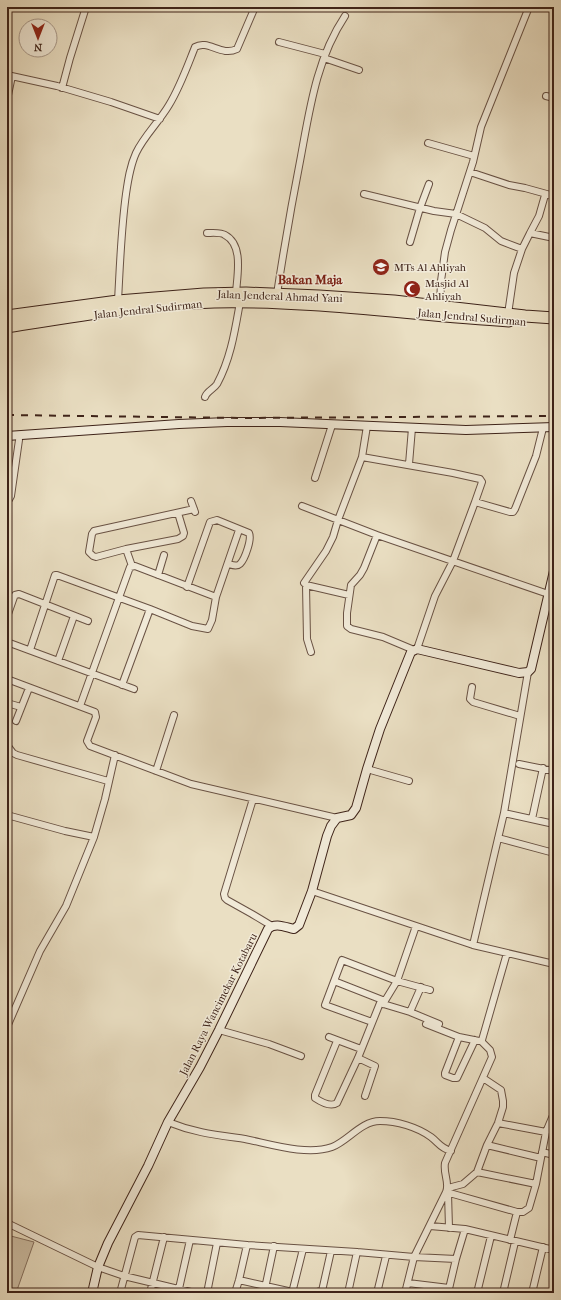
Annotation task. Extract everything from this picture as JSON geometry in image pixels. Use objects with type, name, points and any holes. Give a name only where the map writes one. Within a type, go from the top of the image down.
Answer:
[{"type":"highway","name":"Jalan Jenderal Ahmad Yani","points":[[7,316],[118,301],[196,294],[238,298],[277,294],[440,306],[554,318]]},
{"type":"highway","name":"Jalan Jendral Sudirman","points":[[7,327],[122,309],[238,298],[554,324]]},
{"type":"street","points":[[62,88],[86,7]]},
{"type":"street","points":[[440,306],[440,281],[444,259],[451,230],[470,172],[481,127],[529,7]]},
{"type":"street","points":[[118,301],[121,232],[130,169],[141,144],[160,119],[179,86],[195,47],[202,45],[226,52],[237,49],[254,8]]},
{"type":"street","points":[[277,294],[288,217],[314,88],[324,56],[346,16]]},
{"type":"street","points":[[279,42],[324,56],[359,70]]},
{"type":"street","points":[[7,100],[9,75],[111,102],[160,119]]},
{"type":"street","points":[[546,96],[554,98]]},
{"type":"street","points":[[428,143],[474,156]]},
{"type":"street","points":[[470,172],[509,185],[554,196]]},
{"type":"street","points":[[410,242],[429,184]]},
{"type":"street","points":[[364,194],[420,208],[456,214],[485,228],[501,241],[522,249]]},
{"type":"street","points":[[508,314],[514,273],[522,249],[538,216],[545,195]]},
{"type":"street","points":[[205,397],[206,394],[217,385],[230,355],[238,298],[237,250],[232,240],[224,234],[207,233]]},
{"type":"street","points":[[530,233],[554,238]]},
{"type":"street","points":[[7,437],[227,422],[280,422],[466,430],[554,427]]},
{"type":"street","points":[[315,478],[332,424]]},
{"type":"street","points":[[311,652],[307,639],[306,585],[304,584],[304,581],[330,545],[362,457],[367,426]]},
{"type":"street","points":[[409,464],[412,428]]},
{"type":"street","points":[[475,502],[510,512],[513,512],[516,509],[536,456],[543,428]]},
{"type":"street","points":[[7,437],[19,440],[34,434]]},
{"type":"street","points":[[7,503],[11,496],[19,440]]},
{"type":"street","points":[[7,687],[8,680],[94,712],[96,714],[88,741],[90,746],[191,784],[336,818],[347,816],[354,812],[367,769],[396,690],[411,652],[415,649],[434,596],[453,561],[482,482],[480,479],[409,464],[362,457]]},
{"type":"street","points":[[7,475],[14,475]]},
{"type":"street","points":[[178,513],[183,529],[183,536],[178,539],[126,549],[96,557],[92,556],[89,552],[92,534],[94,531],[178,513],[195,511],[191,501]]},
{"type":"street","points":[[302,506],[377,535],[551,595]]},
{"type":"street","points":[[187,586],[210,522],[217,520],[249,533],[250,535],[245,555],[239,565],[228,564]]},
{"type":"street","points":[[30,650],[55,575],[150,608],[192,626],[208,629],[216,597],[239,530]]},
{"type":"street","points":[[377,535],[364,568],[351,585],[346,620],[346,625],[348,628],[383,637],[415,649],[519,673],[528,672]]},
{"type":"street","points":[[126,549],[132,566]]},
{"type":"street","points":[[158,575],[164,555]]},
{"type":"street","points":[[132,566],[216,597]]},
{"type":"street","points":[[80,706],[129,569],[132,566]]},
{"type":"street","points":[[473,945],[504,812],[528,672],[531,669],[551,595],[554,571]]},
{"type":"street","points":[[306,585],[349,594]]},
{"type":"street","points":[[7,616],[14,597],[17,594],[88,621]]},
{"type":"street","points":[[122,685],[150,608]]},
{"type":"street","points":[[58,661],[74,616]]},
{"type":"street","points":[[7,642],[134,689]]},
{"type":"street","points":[[16,721],[29,688]]},
{"type":"street","points":[[472,688],[470,699],[472,702],[520,716]]},
{"type":"street","points":[[7,703],[21,707]]},
{"type":"street","points":[[156,771],[174,716]]},
{"type":"street","points":[[7,745],[10,750],[17,755],[108,782]]},
{"type":"street","points":[[7,1027],[40,951],[66,906],[78,879],[94,836],[105,799],[114,755]]},
{"type":"street","points":[[519,764],[554,771]]},
{"type":"street","points":[[532,819],[543,768]]},
{"type":"street","points":[[367,769],[409,780]]},
{"type":"street","points":[[253,799],[224,894],[227,900],[272,926]]},
{"type":"street","points":[[504,812],[554,824]]},
{"type":"street","points":[[7,815],[65,831],[94,836]]},
{"type":"street","name":"Jalan Raya Wancimekar Kotabaru","points":[[92,1293],[98,1267],[168,1122],[200,1067],[268,929],[272,926],[282,925],[294,928],[298,927],[312,891],[326,836],[336,818]]},
{"type":"street","points":[[498,838],[554,853]]},
{"type":"street","points":[[312,891],[473,945],[554,964]]},
{"type":"street","points":[[338,1041],[315,1095],[315,1098],[331,1105],[335,1105],[337,1103],[358,1058],[380,1003],[384,1003],[397,981],[416,926]]},
{"type":"street","points":[[482,1042],[507,953]]},
{"type":"street","points":[[372,1022],[325,1005],[341,962],[344,960],[397,981],[430,990]]},
{"type":"street","points":[[334,981],[384,1003],[439,1024]]},
{"type":"street","points":[[410,1012],[421,987]]},
{"type":"street","points":[[426,1024],[459,1037],[482,1042],[490,1050],[492,1057],[445,1163],[444,1170],[449,1228]]},
{"type":"street","points":[[219,1030],[269,1044],[301,1056]]},
{"type":"street","points":[[329,1037],[361,1050]]},
{"type":"street","points":[[459,1037],[444,1073],[445,1075],[453,1078],[457,1078],[475,1040]]},
{"type":"street","points":[[358,1058],[375,1066],[365,1096]]},
{"type":"street","points":[[405,1293],[414,1258],[447,1191],[463,1184],[477,1172],[487,1145],[498,1123],[504,1104],[501,1090],[483,1078]]},
{"type":"street","points":[[447,1191],[517,1212],[523,1212],[529,1208],[536,1184],[546,1132],[554,1114]]},
{"type":"street","points":[[168,1122],[183,1128],[208,1134],[244,1139],[287,1148],[307,1149],[333,1147],[353,1132],[368,1124],[383,1121],[404,1124],[430,1136],[438,1145],[451,1151]]},
{"type":"street","points":[[498,1123],[546,1132]]},
{"type":"street","points":[[487,1145],[542,1155],[554,1154]]},
{"type":"street","points":[[477,1172],[536,1184]]},
{"type":"street","points":[[503,1293],[517,1212]]},
{"type":"street","points":[[7,1223],[98,1267],[178,1291],[195,1293]]},
{"type":"street","points":[[430,1226],[464,1230],[554,1250]]},
{"type":"street","points":[[408,1283],[449,1290],[464,1230]]},
{"type":"street","points":[[120,1293],[135,1237],[140,1234],[217,1243],[357,1252],[414,1258],[456,1259]]},
{"type":"street","points":[[477,1293],[491,1236]]},
{"type":"street","points":[[150,1293],[164,1237]]},
{"type":"street","points":[[178,1291],[190,1240]]},
{"type":"street","points":[[207,1293],[217,1243]]},
{"type":"street","points":[[235,1293],[247,1245]]},
{"type":"street","points":[[264,1293],[274,1246]]},
{"type":"street","points":[[532,1293],[543,1248]]},
{"type":"street","points":[[239,1280],[294,1293],[303,1249]]},
{"type":"street","points":[[314,1293],[317,1291],[324,1292],[331,1251]]},
{"type":"street","points":[[348,1293],[357,1252]]},
{"type":"street","points":[[377,1293],[386,1256]]},
{"type":"shaded area","points":[[7,1235],[34,1242],[16,1293],[7,1293]]},
{"type":"railway","points":[[7,415],[242,418],[554,416]]},
{"type":"place","name":"MTs Al Ahliyah","points":[[381,267]]},
{"type":"place","name":"Masjid Al Ahliyah","points":[[412,289]]},
{"type":"district","name":"Bakan Maja","points":[[310,279]]}]
